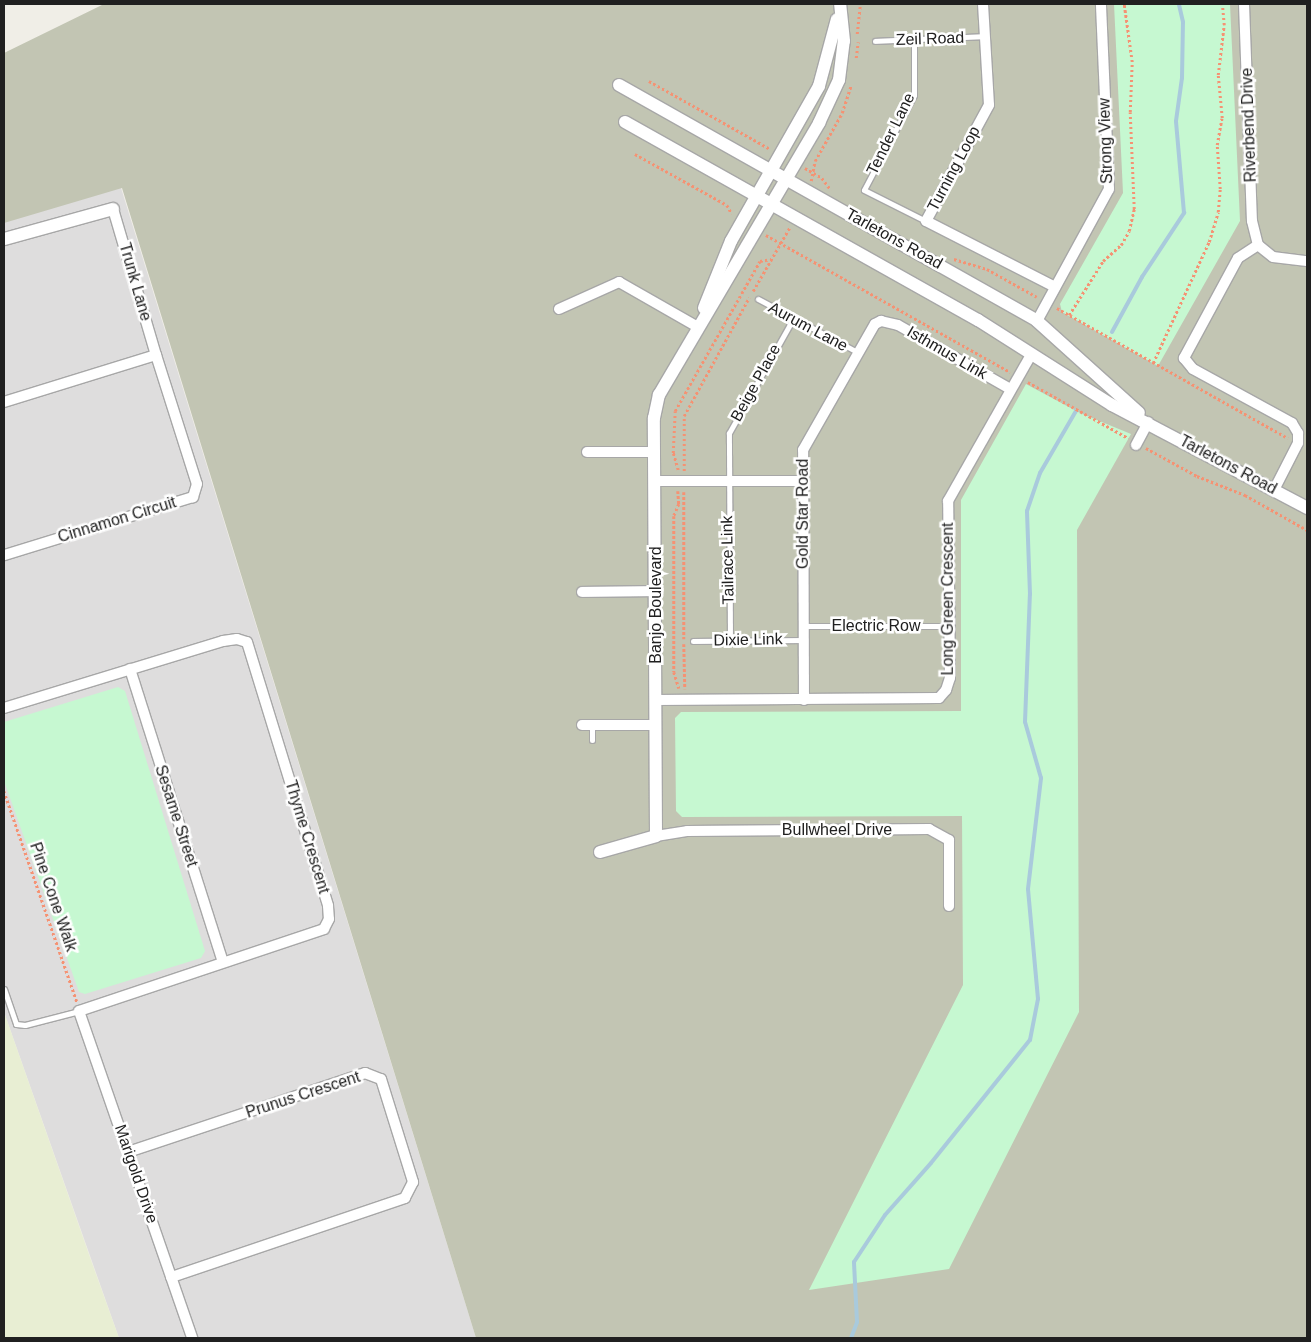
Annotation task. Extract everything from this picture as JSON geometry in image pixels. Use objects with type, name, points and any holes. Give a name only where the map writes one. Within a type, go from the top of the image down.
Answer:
[{"type":"street","name":"Banjo Boulevard","points":[[698,327],[710,291],[742,221],[819,86],[833,42],[840,4]]},
{"type":"street","name":"Banjo Boulevard","points":[[656,836],[654,418],[659,395],[819,123],[838,80],[844,41],[840,4]]},
{"type":"street","name":"Turning Loop","points":[[984,4],[989,105],[926,221],[1055,287]]},
{"type":"street","name":"Strong View","points":[[1037,321],[1109,190],[1101,4]]},
{"type":"street","name":"Riverbend Drive","points":[[1244,4],[1252,221],[1258,245]]},
{"type":"street","name":"Tarletons Road","points":[[620,85],[1037,321],[1148,422]]},
{"type":"street","name":"Tarletons Road","points":[[625,122],[774,199],[978,320],[1112,405],[1148,422],[1307,508]]},
{"type":"street","points":[[4,239],[113,209]]},
{"type":"street","name":"Trunk Lane","points":[[113,209],[156,355]]},
{"type":"street","points":[[1274,490],[1298,444],[1298,432],[1292,423],[1193,368],[1184,358],[1238,258],[1258,245],[1274,257],[1307,261]]},
{"type":"street","points":[[559,309],[619,282],[698,327]]},
{"type":"street","name":"Gold Star Road","points":[[804,700],[802,640],[803,450],[875,324],[882,321]]},
{"type":"street","name":"Isthmus Link","points":[[882,321],[898,325],[1010,389]]},
{"type":"street","points":[[4,402],[156,355]]},
{"type":"street","name":"Cinnamon Circuit","points":[[4,555],[193,497],[197,484],[156,355]]},
{"type":"street","name":"Long Green Crescent","points":[[656,700],[939,698],[946,690],[950,678],[948,501],[1031,355]]},
{"type":"street","points":[[1136,444],[1148,422]]},
{"type":"street","points":[[587,452],[655,452]]},
{"type":"street","points":[[655,481],[802,481]]},
{"type":"street","points":[[582,592],[656,591]]},
{"type":"street","name":"Thyme Crescent","points":[[4,708],[223,641],[236,639],[247,642],[328,906],[329,919],[324,929],[79,1010]]},
{"type":"street","name":"Sesame Street","points":[[130,669],[223,962]]},
{"type":"street","points":[[587,725],[656,724]]},
{"type":"street","name":"Bullwheel Drive","points":[[656,836],[687,831],[929,829],[949,840],[949,906]]},
{"type":"street","points":[[600,852],[656,836]]},
{"type":"street","name":"Marigold Drive","points":[[79,1010],[192,1338]]},
{"type":"street","name":"Prunus Crescent","points":[[128,1152],[365,1073],[380,1079],[413,1182],[405,1198],[171,1277]]},
{"type":"lane","name":"Zeil Road","points":[[875,41],[985,36]]},
{"type":"lane","name":"Tender Lane","points":[[914,38],[914,95],[864,190],[926,221]]},
{"type":"lane","name":"Aurum Lane","points":[[758,299],[859,354]]},
{"type":"lane","name":"Beige Place","points":[[727,480],[729,432],[793,319]]},
{"type":"lane","name":"Tailrace Link","points":[[727,480],[730,640]]},
{"type":"lane","name":"Electric Row","points":[[803,626],[950,626]]},
{"type":"lane","name":"Dixie Link","points":[[693,641],[802,640]]},
{"type":"lane","points":[[587,725],[592,740]]},
{"type":"lane","name":"Thyme Crescent","points":[[4,989],[16,1024],[24,1025],[79,1010]]},
{"type":"path","points":[[1152,362],[1209,242],[1218,212],[1220,189],[1217,145],[1222,118],[1218,75],[1224,26],[1222,4]]},
{"type":"path","points":[[649,81],[781,155]]},
{"type":"path","points":[[635,154],[727,204],[733,216],[742,221]]},
{"type":"path","points":[[796,163],[822,178],[839,194]]},
{"type":"path","points":[[756,229],[1136,444],[1197,476],[1245,495],[1307,530]]},
{"type":"path","points":[[952,258],[987,269],[1298,444]]},
{"type":"path","name":"Pine Cone Walk","points":[[4,792],[79,1010]]},
{"type":"shaded area","points":[[104,4],[1307,4],[1307,1338],[476,1338],[122,188],[4,223],[4,53]]},
{"type":"shaded area","points":[[4,53],[121,188],[476,1338],[119,1338],[4,1012]]},
{"type":"shaded area","points":[[4,1012],[92,1263],[119,1338],[4,1338]]},
{"type":"green space","points":[[1114,4],[1230,4],[1240,221],[1158,366],[1062,312],[1060,304],[1123,193]]},
{"type":"green space","points":[[1026,384],[1080,413],[1131,434],[1077,530],[1079,1012],[949,1269],[809,1290],[963,985],[962,816],[682,817],[676,811],[675,718],[681,712],[961,711],[961,500]]},
{"type":"green space","points":[[118,687],[125,691],[205,951],[201,958],[85,994],[79,992],[4,781],[4,722]]},
{"type":"waterway","points":[[1112,332],[1142,277],[1184,213],[1176,121],[1182,78],[1183,22],[1179,4]]},
{"type":"waterway","points":[[851,1338],[857,1322],[854,1262],[885,1215],[931,1163],[1030,1040],[1038,999],[1028,889],[1041,778],[1025,722],[1030,594],[1027,511],[1040,473],[1076,411]]}]
